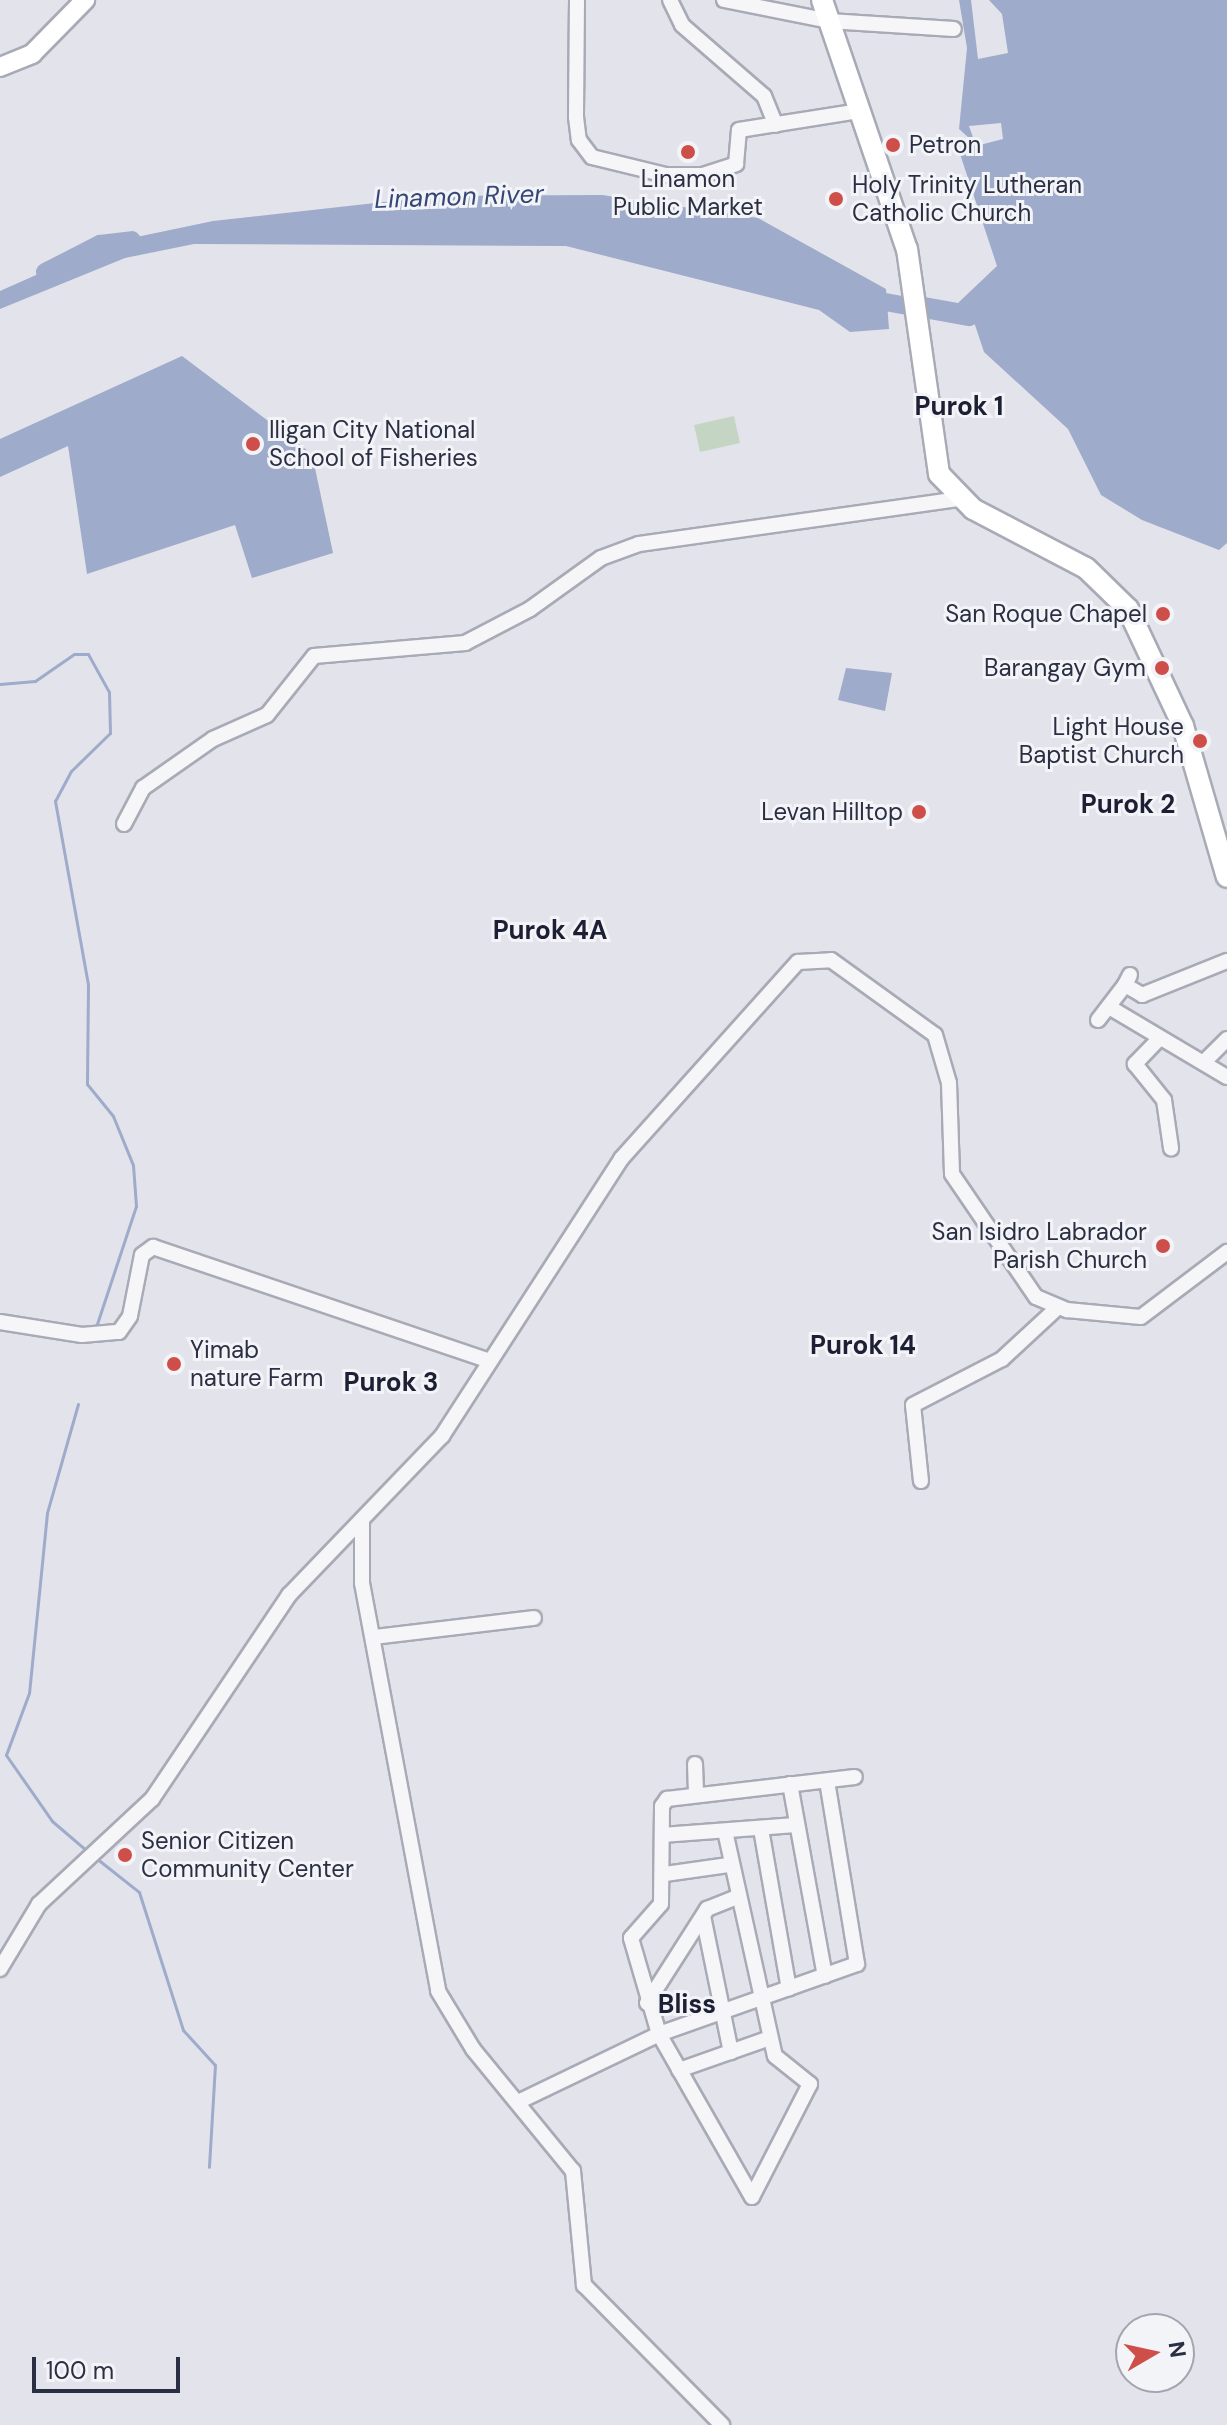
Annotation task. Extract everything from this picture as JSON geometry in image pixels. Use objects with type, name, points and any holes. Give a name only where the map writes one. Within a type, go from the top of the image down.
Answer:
[{"type":"highway","points":[[822,0],[910,262],[934,460],[960,499],[1086,568],[1128,609],[1183,726],[1226,869]]},
{"type":"main road","points":[[0,67],[32,54],[85,0]]},
{"type":"street","points":[[577,0],[576,117],[579,140],[592,157],[666,175],[703,175],[736,164],[739,130],[859,111]]},
{"type":"street","points":[[670,0],[682,25],[764,96],[776,125]]},
{"type":"street","points":[[724,0],[829,21],[954,29]]},
{"type":"street","points":[[124,824],[143,788],[213,739],[267,715],[314,656],[465,643],[542,602],[601,558],[639,544],[960,499]]},
{"type":"street","points":[[0,1969],[21,1925],[63,1880],[101,1850],[171,1774],[268,1620],[434,1446],[487,1360],[621,1159],[773,982],[817,957],[935,1035],[949,1083],[952,1174],[1020,1284],[1057,1308],[1141,1317],[1227,1252]]},
{"type":"street","points":[[1098,1020],[1128,980],[1142,995],[1159,992],[1227,961]]},
{"type":"street","points":[[1109,1007],[1159,1039],[1205,1061],[1227,1077]]},
{"type":"street","points":[[1159,1039],[1135,1064],[1164,1100],[1171,1148]]},
{"type":"street","points":[[1205,1061],[1227,1039]]},
{"type":"street","points":[[0,1322],[82,1335],[119,1332],[130,1316],[141,1258],[153,1247],[487,1360]]},
{"type":"street","points":[[921,1481],[913,1405],[1002,1359],[1057,1308]]},
{"type":"street","points":[[362,1521],[362,1583],[438,1991],[577,2182],[584,2285],[722,2425]]},
{"type":"street","points":[[374,1637],[534,1618]]},
{"type":"street","points":[[695,1764],[696,1795]]},
{"type":"street","points":[[725,1831],[734,1898],[757,2000],[775,2056],[808,2079],[810,2089],[752,2197],[659,2034],[647,2003],[631,1932],[661,1904],[665,1874],[663,1802],[696,1795],[855,1777]]},
{"type":"street","points":[[518,2102],[659,2034],[857,1964],[860,1952],[827,1781]]},
{"type":"street","points":[[790,1784],[825,1976]]},
{"type":"street","points":[[662,1835],[796,1825]]},
{"type":"street","points":[[761,1829],[789,1989]]},
{"type":"street","points":[[665,1874],[728,1865]]},
{"type":"street","points":[[647,2003],[703,1916],[734,1898]]},
{"type":"street","points":[[703,1916],[731,2052]]},
{"type":"street","points":[[679,2070],[770,2038]]},
{"type":"green space","points":[[734,416],[740,443],[700,452],[694,425]]},
{"type":"water","points":[[959,0],[971,0],[978,59],[1008,53],[1002,14],[989,0],[1227,0],[1227,543],[1219,550],[1142,520],[1101,495],[1068,429],[984,352],[970,310],[964,321],[921,316],[919,296],[958,303],[997,266],[960,154],[969,138],[959,129],[967,48]],"holes":[[[1001,123],[1003,139],[976,146],[969,126]]]},
{"type":"water","points":[[602,195],[758,218],[886,289],[889,329],[850,332],[819,310],[566,246],[194,244],[125,258],[0,309],[0,291],[108,243],[213,221],[438,196]]},
{"type":"water","points":[[182,356],[312,454],[333,553],[252,578],[235,525],[87,574],[68,446],[0,477],[0,439]]},
{"type":"water","points":[[846,668],[892,673],[885,711],[838,700]]},
{"type":"waterway","name":"Linamon River","points":[[45,272],[100,244],[132,240]]},
{"type":"waterway","name":"Linamon River","points":[[863,298],[969,317]]},
{"type":"waterway","points":[[0,684],[35,681],[74,654],[88,654],[109,692],[110,733],[71,771],[55,801],[88,985],[87,1084],[113,1116],[133,1165],[136,1206],[96,1327]]},
{"type":"waterway","points":[[78,1404],[47,1513],[29,1693],[6,1755],[52,1821],[87,1851]]},
{"type":"waterway","points":[[96,1858],[139,1892],[183,2030],[215,2065],[209,2167]]},
{"type":"place","name":"Petron","points":[[893,145]]},
{"type":"place","name":"Linamon Public Market","points":[[688,152]]},
{"type":"place","name":"Holy Trinity Lutheran Catholic Church","points":[[836,199]]},
{"type":"place","name":"Iligan City National School of Fisheries","points":[[253,444]]},
{"type":"place","name":"San Roque Chapel","points":[[1163,614]]},
{"type":"place","name":"Barangay Gym","points":[[1162,668]]},
{"type":"place","name":"Light House Baptist Church","points":[[1200,741]]},
{"type":"place","name":"Levan Hilltop","points":[[919,812]]},
{"type":"place","name":"San Isidro Labrador Parish Church","points":[[1163,1246]]},
{"type":"place","name":"Yimab nature Farm","points":[[174,1364]]},
{"type":"place","name":"Senior Citizen Community Center","points":[[125,1855]]},
{"type":"district","name":"Purok 1","points":[[959,407]]},
{"type":"district","name":"Purok 2","points":[[1128,805]]},
{"type":"district","name":"Purok 4A","points":[[550,931]]},
{"type":"district","name":"Purok 14","points":[[863,1346]]},
{"type":"district","name":"Purok 3","points":[[391,1383]]},
{"type":"district","name":"Bliss","points":[[687,2005]]}]
